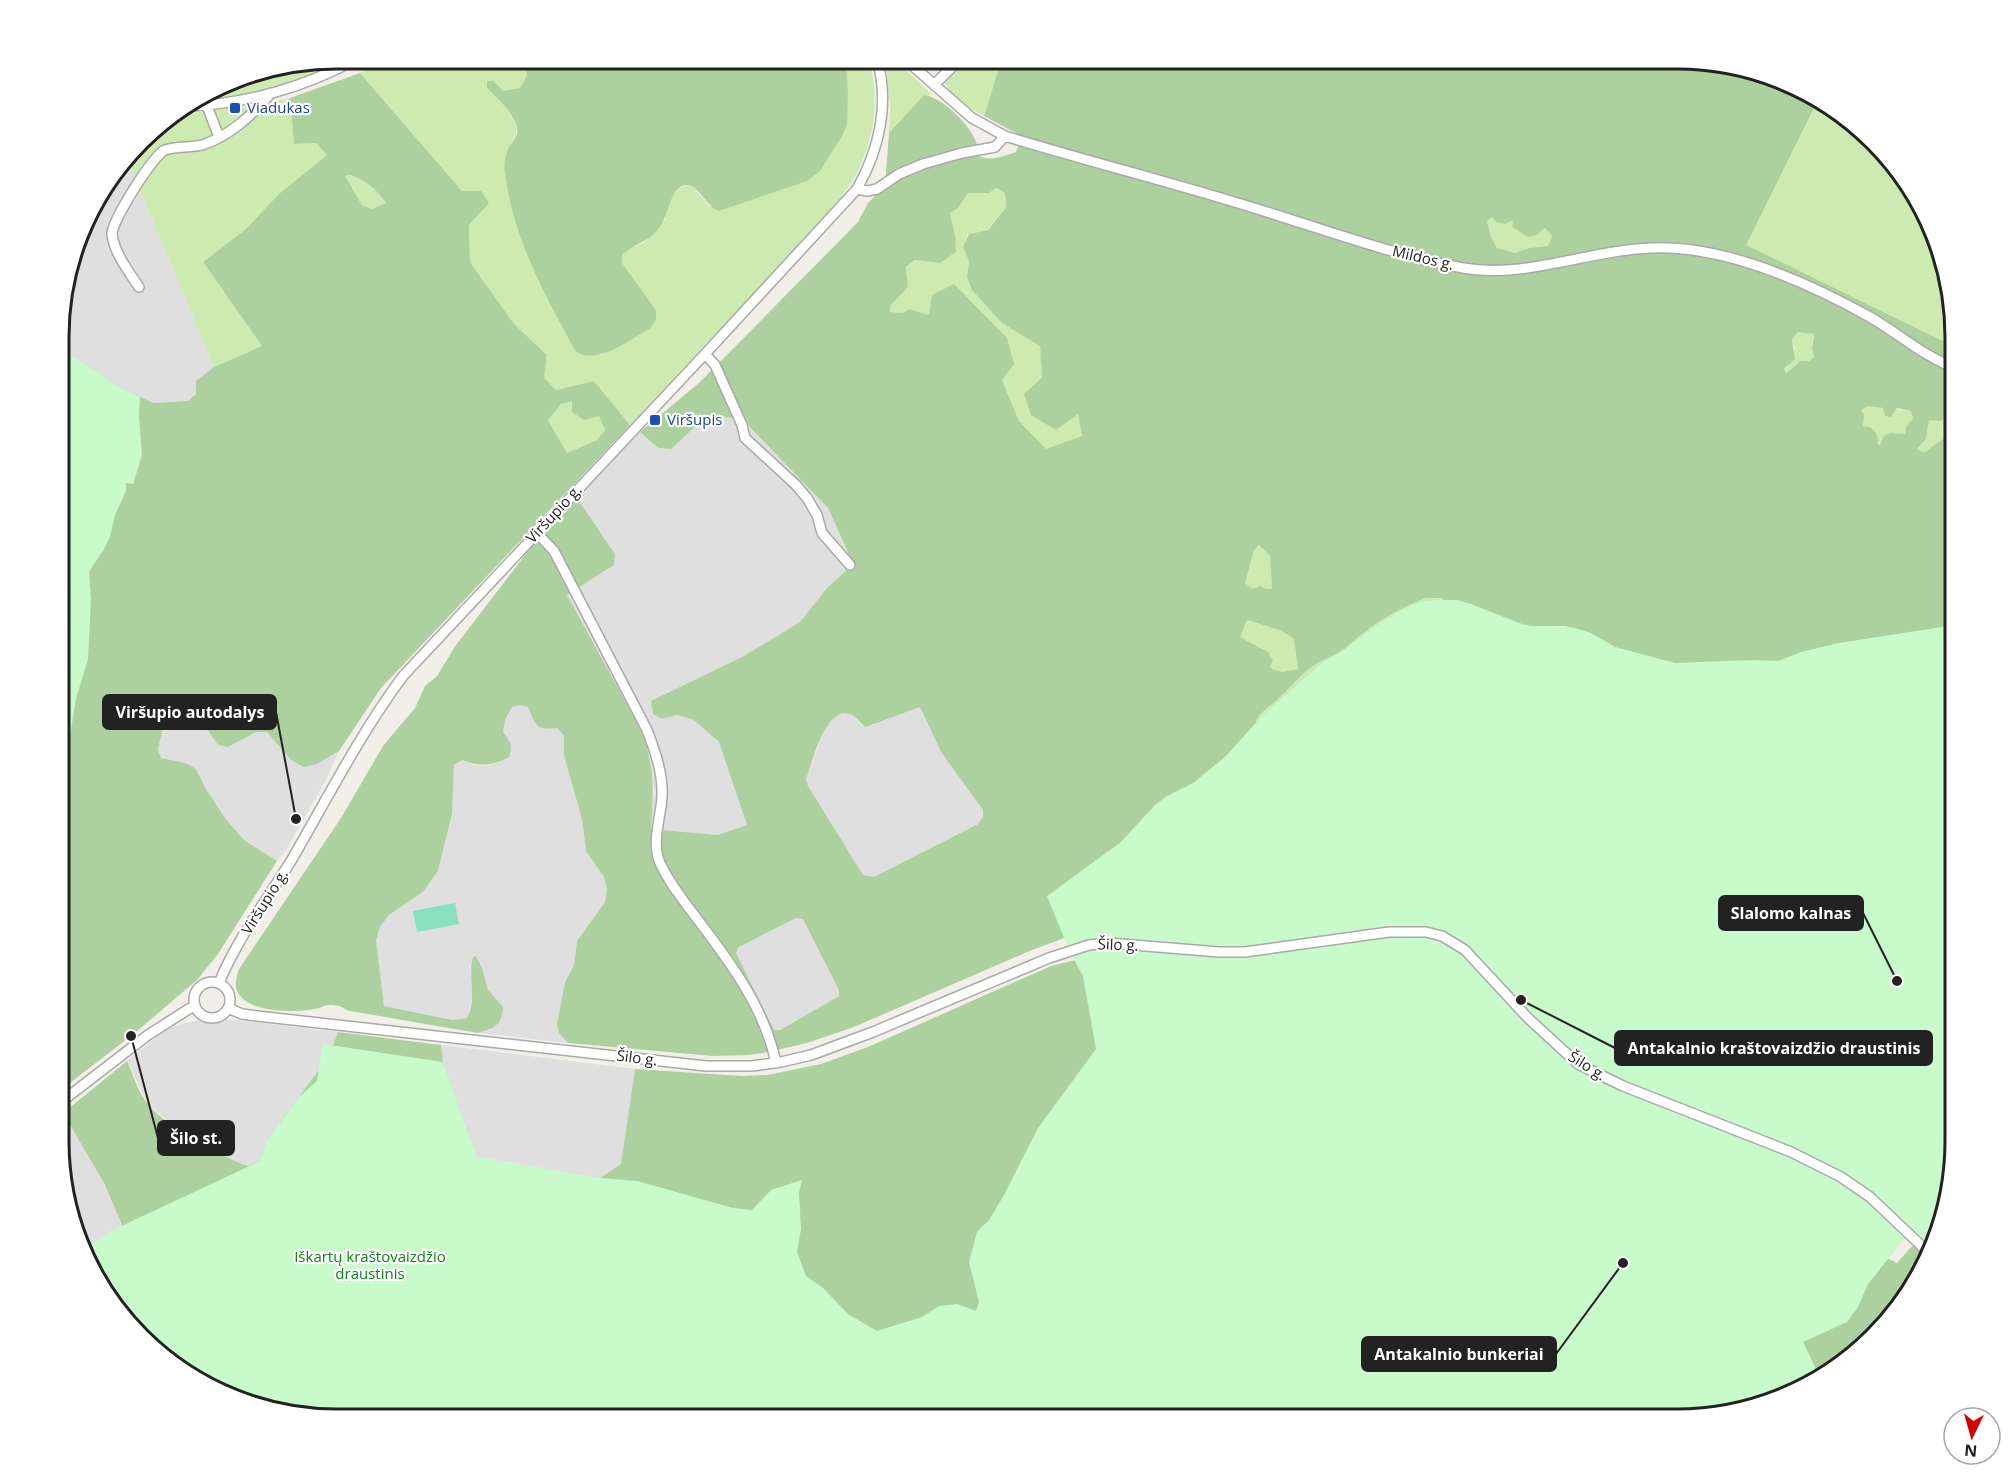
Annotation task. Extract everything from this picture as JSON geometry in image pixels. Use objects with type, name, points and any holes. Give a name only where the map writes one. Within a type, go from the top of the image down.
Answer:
[{"type":"street","points":[[203,105],[271,93],[334,69]]},
{"type":"street","name":"Viršupio g.","points":[[219,984],[228,962],[251,922],[392,691],[440,635],[857,189],[873,156],[881,125],[882,84],[879,69]]},
{"type":"street","name":"Mildos g.","points":[[916,69],[972,118],[1005,136],[1240,203],[1387,249],[1464,268],[1516,268],[1554,264],[1610,252],[1649,248],[1682,248],[1763,268],[1845,304],[1945,364]]},
{"type":"street","points":[[934,85],[950,69]]},
{"type":"street","points":[[139,287],[116,249],[112,232],[115,219],[153,161],[164,150],[203,144],[219,137],[234,128],[271,93]]},
{"type":"street","points":[[207,105],[219,137]]},
{"type":"street","points":[[857,189],[867,191],[877,189],[899,174],[923,164],[994,147],[1005,136]]},
{"type":"street","points":[[705,354],[715,365],[742,425],[745,438],[807,498],[817,515],[822,533],[850,565]]},
{"type":"street","points":[[537,533],[554,551],[647,730],[656,753],[662,794],[656,844],[661,864],[681,897],[733,966],[761,1017],[770,1038],[776,1063]]},
{"type":"street","name":"Šilo g.","points":[[228,1008],[257,1017],[732,1067],[776,1063],[836,1047],[1049,958],[1089,945],[1109,943],[1245,952],[1389,932],[1426,932],[1442,936],[1465,950],[1528,1018],[1578,1064],[1623,1086],[1791,1152],[1840,1177],[1870,1197],[1923,1248]]},
{"type":"street","points":[[213,982],[219,984],[227,990],[229,995],[228,1008],[220,1016],[210,1018],[200,1014],[195,1005],[195,994],[202,985],[213,982]]},
{"type":"street","points":[[69,1096],[148,1035],[195,1005]]},
{"type":"shaded area","points":[[130,167],[214,367],[196,381],[196,394],[188,401],[154,403],[119,387],[69,353],[69,337],[74,285],[89,234],[114,188]]},
{"type":"shaded area","points":[[716,415],[742,419],[828,508],[851,559],[846,571],[827,588],[800,622],[744,656],[652,702],[653,714],[662,719],[677,715],[695,720],[719,742],[748,825],[718,835],[651,829],[654,790],[650,752],[641,730],[567,595],[614,565],[615,554],[577,498],[640,432],[658,448],[671,449],[696,426]]},
{"type":"shaded area","points":[[520,705],[528,707],[536,726],[557,728],[564,736],[564,756],[582,819],[586,851],[604,877],[607,890],[605,902],[577,941],[574,965],[565,982],[557,1024],[559,1033],[568,1043],[478,1033],[490,1030],[493,997],[488,990],[482,968],[470,965],[473,996],[467,1018],[453,1020],[384,1006],[376,940],[380,927],[389,915],[423,892],[438,872],[452,814],[454,765],[462,760],[474,765],[496,764],[505,720],[512,707]]},
{"type":"shaded area","points":[[920,707],[941,752],[983,810],[983,817],[978,824],[874,877],[868,877],[862,875],[806,779],[826,725],[833,717],[853,715],[861,725],[867,727]]},
{"type":"shaded area","points":[[175,714],[199,718],[218,745],[228,747],[256,732],[267,732],[291,760],[317,764],[339,751],[326,780],[285,852],[277,861],[244,840],[225,818],[196,769],[186,763],[161,758],[158,751],[165,718]]},
{"type":"shaded area","points":[[796,918],[804,919],[840,990],[839,996],[780,1030],[774,1030],[736,953],[739,947]]},
{"type":"shaded area","points":[[203,1020],[234,1020],[338,1032],[329,1056],[266,1142],[260,1161],[247,1166],[222,1157],[177,1129],[147,1103],[127,1061],[164,1031],[184,1023]]},
{"type":"shaded area","points":[[441,1045],[635,1069],[621,1164],[600,1178],[477,1157],[443,1062]]},
{"type":"shaded area","points":[[69,1123],[104,1183],[157,1306],[112,1287],[89,1244],[78,1210],[71,1176]]},
{"type":"green space","points":[[367,69],[526,69],[527,75],[520,88],[503,91],[494,81],[487,81],[487,88],[514,119],[516,134],[508,149],[600,356],[651,328],[656,320],[656,310],[622,263],[622,255],[628,249],[643,243],[665,219],[672,196],[678,188],[693,187],[710,207],[848,93],[847,69],[871,69],[875,98],[873,125],[861,164],[831,211],[630,425],[594,381],[556,390],[543,378],[547,355],[514,324],[470,262],[469,225],[488,203],[462,191],[360,73]]},
{"type":"green space","points":[[526,69],[847,69],[847,125],[820,171],[807,181],[719,211],[714,209],[695,188],[685,185],[680,187],[673,196],[664,219],[655,233],[622,255],[622,263],[656,310],[656,320],[651,328],[615,349],[595,355],[585,355],[576,352],[542,288],[523,243],[509,197],[505,161],[508,149],[517,133],[517,127],[511,114],[487,88],[487,81],[494,81],[503,91],[520,88],[527,75]]},
{"type":"green space","points":[[887,69],[905,69],[932,95],[924,95],[889,133],[890,107]]},
{"type":"green space","points":[[938,69],[1000,69],[984,116],[954,97]]},
{"type":"green space","points":[[1000,69],[1677,69],[1712,71],[1746,78],[1780,89],[1814,107],[1746,245],[1945,342],[1945,418],[1940,421],[1929,420],[1926,439],[1917,449],[1924,453],[1945,437],[1944,1156],[1073,935],[1032,950],[854,1027],[807,1043],[768,1052],[713,1056],[568,1043],[559,1033],[557,1024],[565,982],[574,965],[577,941],[605,902],[607,889],[604,877],[586,851],[582,819],[564,756],[564,736],[557,728],[544,728],[537,725],[528,707],[520,705],[512,707],[505,720],[503,732],[510,744],[509,757],[491,764],[475,764],[462,760],[454,765],[452,814],[438,871],[423,892],[389,915],[380,927],[376,940],[384,1006],[453,1020],[467,1018],[472,1002],[471,965],[473,957],[476,956],[488,990],[503,1007],[499,1022],[489,1030],[478,1033],[350,1011],[335,1005],[306,1010],[272,1010],[251,1004],[242,998],[236,986],[239,969],[341,818],[383,746],[415,708],[425,686],[437,676],[456,645],[532,546],[577,498],[615,554],[614,565],[567,595],[646,743],[652,778],[651,829],[718,835],[747,825],[719,742],[694,720],[677,715],[662,719],[653,714],[651,701],[744,656],[800,622],[827,588],[846,571],[851,559],[828,508],[742,419],[716,416],[696,426],[671,449],[658,448],[640,432],[700,382],[858,222],[868,203],[885,186],[889,133],[924,95],[939,101],[956,114],[975,138],[976,154],[991,158],[1016,152],[1019,144],[1016,133],[984,116]],"holes":[[[996,188],[1005,193],[1006,207],[988,230],[969,234],[963,247],[969,261],[967,277],[972,290],[1002,323],[1040,346],[1042,378],[1024,394],[1031,415],[1056,430],[1078,414],[1082,436],[1046,449],[1019,421],[1002,380],[1014,364],[1007,338],[954,284],[932,295],[929,315],[910,309],[903,313],[890,312],[890,306],[908,287],[906,267],[915,260],[940,263],[956,252],[950,213],[958,208],[968,193],[989,193]],[[1492,217],[1496,222],[1505,224],[1513,220],[1512,227],[1528,237],[1537,235],[1545,228],[1552,236],[1548,246],[1529,248],[1515,253],[1497,248],[1491,237],[1487,221]],[[1798,332],[1814,334],[1812,349],[1814,357],[1809,361],[1800,361],[1786,374],[1784,369],[1795,359],[1792,339]],[[1868,406],[1883,408],[1885,416],[1891,417],[1897,408],[1911,411],[1913,418],[1906,427],[1905,434],[1891,433],[1884,436],[1880,445],[1875,431],[1863,426],[1864,415],[1861,410]],[[1259,545],[1270,556],[1272,589],[1260,586],[1253,589],[1245,583],[1254,550]],[[1426,598],[1442,598],[1445,602],[1256,724],[1261,714],[1311,668],[1341,651],[1375,624]],[[1247,620],[1282,631],[1294,639],[1298,669],[1282,672],[1272,669],[1270,666],[1273,661],[1268,652],[1240,637]],[[920,707],[941,752],[983,810],[983,817],[978,824],[874,877],[863,875],[808,786],[806,779],[827,725],[834,718],[843,714],[852,715],[866,727]],[[796,918],[803,919],[839,990],[839,996],[780,1030],[774,1030],[736,953],[739,947]]]},
{"type":"green space","points":[[323,70],[292,82],[236,96],[215,99],[234,89],[268,78],[302,71]]},
{"type":"green space","points":[[360,73],[462,191],[481,191],[489,203],[469,225],[470,262],[514,324],[547,355],[544,378],[556,390],[594,381],[630,425],[381,688],[339,751],[317,764],[304,767],[291,760],[267,732],[256,732],[228,747],[218,745],[199,718],[175,714],[165,718],[158,750],[161,758],[186,763],[196,769],[225,818],[244,840],[277,861],[218,954],[197,980],[136,1032],[69,1084],[69,353],[119,387],[154,403],[188,401],[196,394],[196,381],[214,367],[262,346],[203,262],[246,229],[279,194],[327,155],[316,143],[294,144],[290,98]],"holes":[[[350,175],[371,186],[386,203],[372,209],[362,205],[345,176]],[[572,401],[572,412],[584,420],[599,416],[605,430],[597,440],[567,453],[548,420],[561,404]]]},
{"type":"green space","points":[[290,98],[294,144],[316,143],[328,155],[280,194],[246,229],[203,262],[262,346],[214,367],[130,167],[147,147],[189,113],[244,107]]},
{"type":"green space","points":[[1814,107],[1840,124],[1867,147],[1890,174],[1909,203],[1925,234],[1936,268],[1943,302],[1945,342],[1745,245]]},
{"type":"green space","points":[[350,175],[370,186],[387,203],[372,209],[362,205],[345,176]]},
{"type":"green space","points":[[995,188],[1005,193],[1006,207],[987,230],[968,234],[963,247],[969,261],[967,278],[1002,323],[1040,345],[1042,378],[1078,414],[1082,436],[1046,450],[1019,421],[1002,380],[930,315],[910,309],[903,313],[890,312],[890,306],[908,287],[906,267],[916,260],[940,263],[955,235],[950,212],[958,208],[968,193],[989,193]]},
{"type":"green space","points":[[1492,217],[1513,220],[1537,235],[1545,228],[1552,236],[1548,246],[1529,248],[1515,253],[1497,248],[1491,237],[1487,221]]},
{"type":"green space","points":[[1798,332],[1814,334],[1812,343],[1814,357],[1809,361],[1800,361],[1786,375],[1784,369],[1788,367],[1795,349],[1792,339]]},
{"type":"green space","points":[[69,353],[119,387],[140,397],[142,455],[133,484],[126,483],[126,491],[115,515],[110,537],[89,572],[91,599],[88,659],[76,699],[69,741]]},
{"type":"green space","points":[[572,400],[599,416],[605,430],[597,440],[567,453],[548,420],[561,404]]},
{"type":"green space","points":[[1868,406],[1911,411],[1914,418],[1906,427],[1905,434],[1892,433],[1880,445],[1863,426],[1861,410]]},
{"type":"green space","points":[[1945,417],[1945,437],[1924,454],[1917,449],[1926,439],[1929,419]]},
{"type":"green space","points":[[1259,545],[1270,556],[1272,589],[1253,589],[1245,583],[1254,550]]},
{"type":"green space","points":[[1426,598],[1442,598],[1445,602],[1256,724],[1255,720],[1258,717],[1316,664],[1337,654],[1384,618]]},
{"type":"green space","name":"Iškartų kraštovaizdžio draustinis","points":[[1457,600],[1522,624],[1565,626],[1578,629],[1591,633],[1615,647],[1675,663],[1778,661],[1801,652],[1839,643],[1945,627],[1945,1141],[1940,1193],[1925,1245],[1909,1233],[1868,1284],[1858,1307],[1847,1322],[1803,1342],[1816,1370],[1780,1389],[1729,1404],[1677,1409],[337,1409],[302,1407],[268,1400],[234,1389],[174,1354],[147,1331],[124,1304],[90,1246],[113,1230],[260,1161],[266,1142],[299,1097],[317,1081],[323,1044],[443,1062],[477,1157],[600,1178],[637,1181],[733,1208],[752,1210],[771,1190],[802,1180],[799,1193],[801,1229],[797,1252],[806,1276],[823,1288],[848,1314],[877,1331],[922,1317],[939,1306],[957,1304],[976,1311],[979,1302],[969,1262],[977,1232],[989,1220],[1004,1195],[1038,1128],[1096,1049],[1083,976],[1069,950],[1047,896],[1121,842],[1155,805],[1193,783],[1225,757],[1262,716],[1321,664],[1400,611],[1420,602]]},
{"type":"green space","points":[[1247,620],[1282,631],[1294,639],[1298,669],[1282,672],[1272,669],[1262,648],[1239,637]]},
{"type":"green space","points":[[455,903],[459,924],[417,932],[413,911]]},
{"type":"green space","name":"Iškartų kraštovaizdžio draustinis","points":[[1076,960],[1897,1263],[1913,1245],[1921,1253],[1890,1304],[1867,1331],[1840,1354],[1780,1389],[1746,1400],[1712,1407],[1677,1409],[337,1409],[302,1407],[268,1400],[234,1389],[188,1364],[164,1345],[157,1306],[104,1183],[69,1123],[69,1108],[127,1061],[141,1094],[168,1123],[194,1140],[248,1166],[260,1161],[266,1142],[329,1056],[338,1032],[441,1045],[443,1062],[477,1157],[496,1181],[600,1178],[621,1164],[635,1069],[742,1076],[767,1075],[821,1064],[868,1047],[1051,966]]},
{"type":"place","name":"Viadukas","points":[[235,108]]},
{"type":"place","name":"Viršupis","points":[[655,420]]},
{"type":"place","name":"Viršupio autodalys","points":[[296,819]]},
{"type":"place","name":"Slalomo kalnas","points":[[1897,981]]},
{"type":"place","name":"Antakalnio kraštovaizdžio draustinis","points":[[1521,1000]]},
{"type":"place","name":"Šilo st.","points":[[131,1036]]},
{"type":"place","name":"Antakalnio bunkeriai","points":[[1623,1263]]}]
